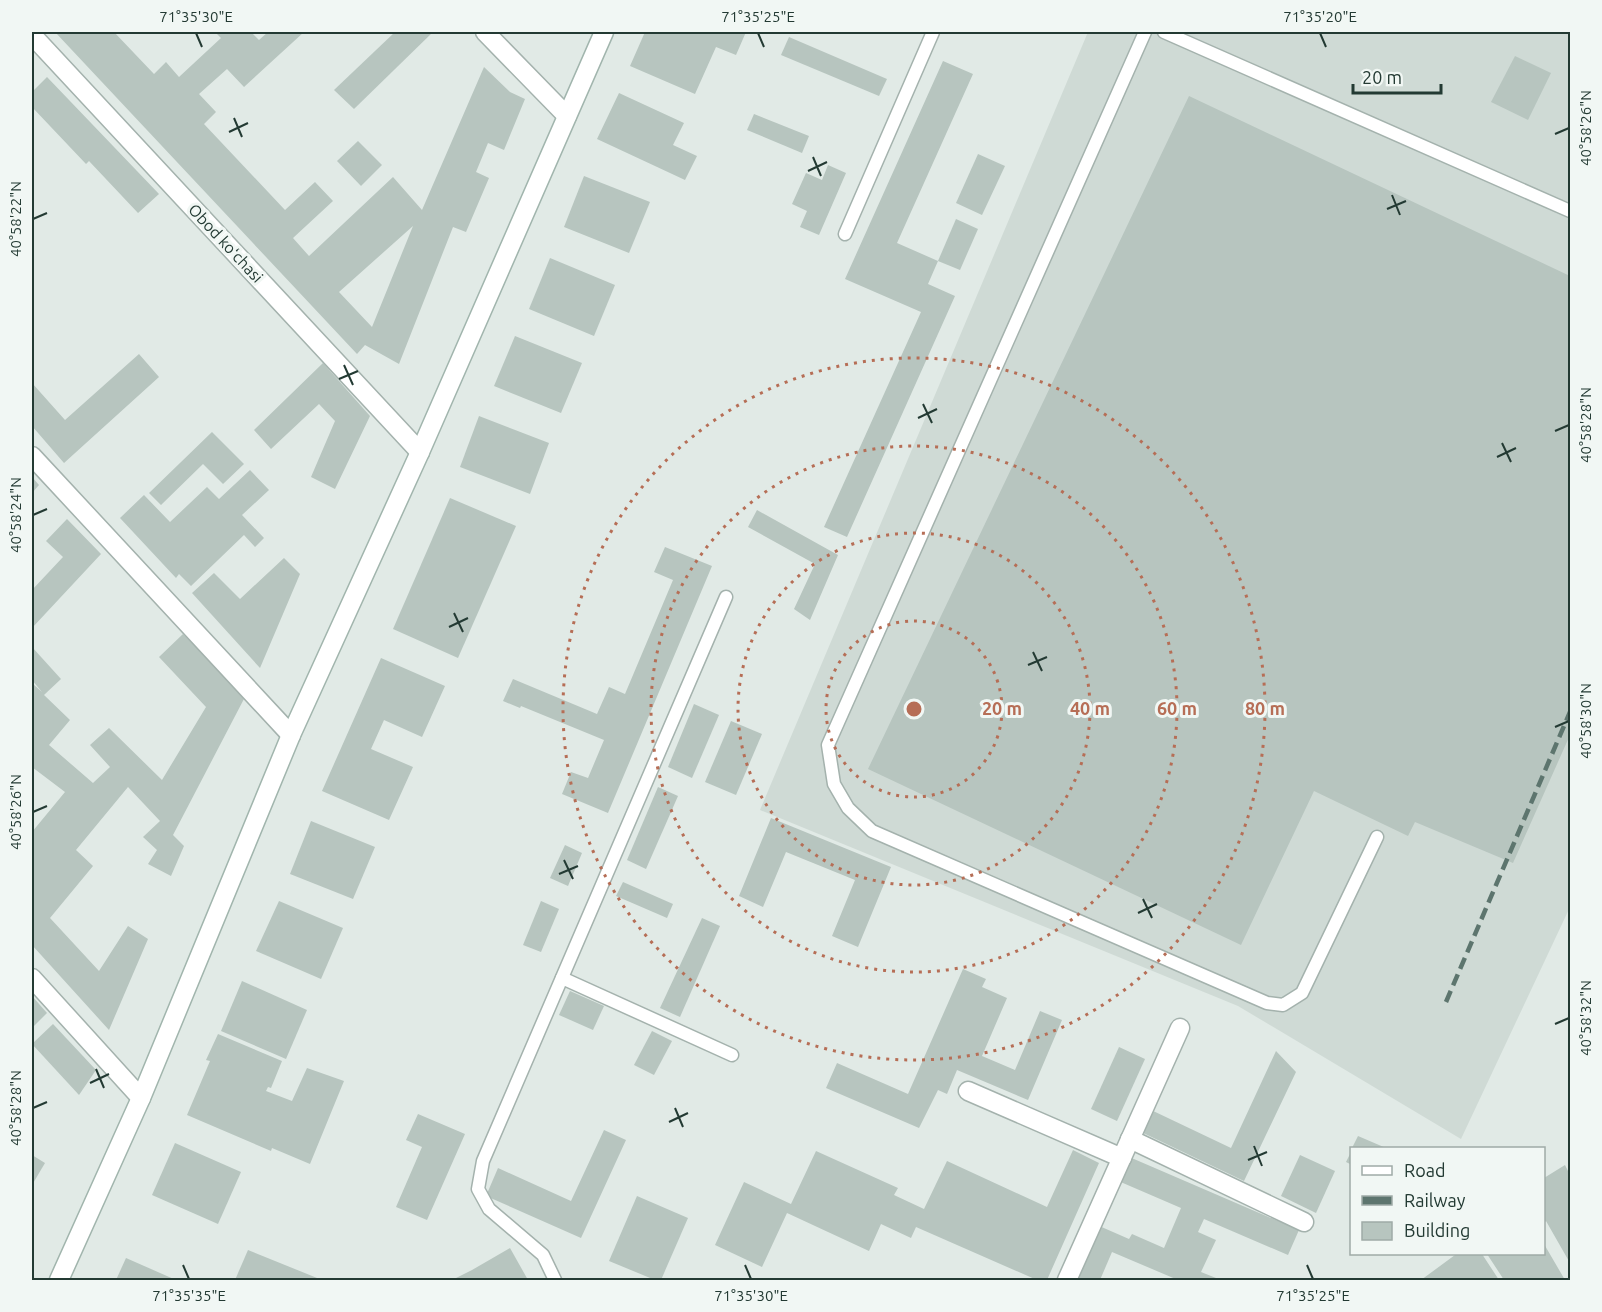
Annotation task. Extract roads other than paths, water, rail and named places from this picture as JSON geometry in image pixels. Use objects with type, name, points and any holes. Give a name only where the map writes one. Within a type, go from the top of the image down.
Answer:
[{"type":"street","points":[[485,32],[567,116]]},
{"type":"street","points":[[59,1281],[141,1098],[291,735],[420,452],[604,32]]},
{"type":"street","name":"Obod koʻchasi","points":[[32,35],[420,452]]},
{"type":"street","points":[[32,456],[291,735]]},
{"type":"street","points":[[32,978],[141,1098]]},
{"type":"street","points":[[1067,1281],[1179,1028]]},
{"type":"street","points":[[968,1091],[1122,1158]]},
{"type":"street","points":[[1130,1139],[1304,1222]]},
{"type":"lane","points":[[845,234],[933,32]]},
{"type":"lane","points":[[1145,32],[828,745],[834,784],[848,808],[872,831],[1267,1004],[1283,1005],[1302,993],[1377,837]]},
{"type":"lane","points":[[1164,32],[1570,211]]},
{"type":"lane","points":[[555,1281],[543,1255],[489,1209],[478,1188],[483,1161],[726,597]]},
{"type":"lane","points":[[562,978],[732,1055]]},
{"type":"railway","points":[[1446,1002],[1570,712]]}]
